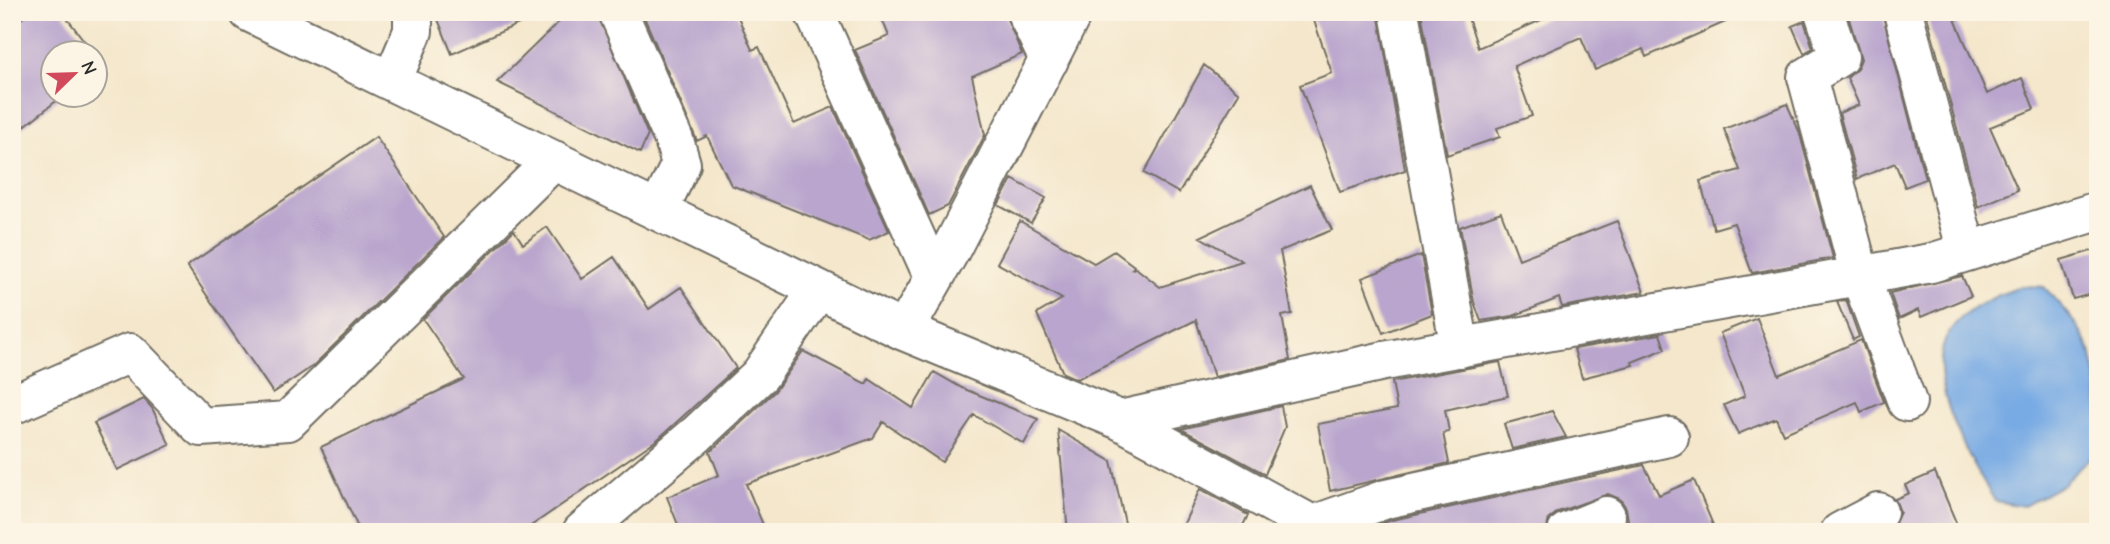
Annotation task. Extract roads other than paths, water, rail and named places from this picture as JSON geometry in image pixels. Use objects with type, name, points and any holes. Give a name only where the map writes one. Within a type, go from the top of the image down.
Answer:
[{"type":"street","points":[[249,12],[904,331],[1120,420],[1319,528],[1386,499],[1669,438]]},
{"type":"street","points":[[392,81],[413,31],[413,12]]},
{"type":"street","points":[[618,12],[674,140],[681,164],[658,211]]},
{"type":"street","points":[[814,12],[934,278]]},
{"type":"street","points":[[1026,12],[1049,61]]},
{"type":"street","points":[[904,331],[1073,12]]},
{"type":"street","points":[[1399,12],[1460,348]]},
{"type":"street","points":[[1824,12],[1839,57],[1807,77],[1860,276],[1907,402]]},
{"type":"street","points":[[1903,12],[1967,252]]},
{"type":"street","points":[[12,405],[130,353],[201,427],[288,421],[554,160]]},
{"type":"street","points":[[1120,420],[1384,361],[1931,263],[2098,211]]},
{"type":"street","points":[[582,532],[697,434],[760,375],[818,290]]},
{"type":"street","points":[[1840,532],[1878,513]]},
{"type":"street","points":[[1567,532],[1606,516]]},
{"type":"water","points":[[2022,286],[2044,287],[2071,318],[2087,344],[2096,373],[2099,433],[2096,452],[2062,485],[2024,506],[1995,501],[1975,467],[1947,401],[1941,359],[1945,341],[1958,321],[1978,306]]}]
